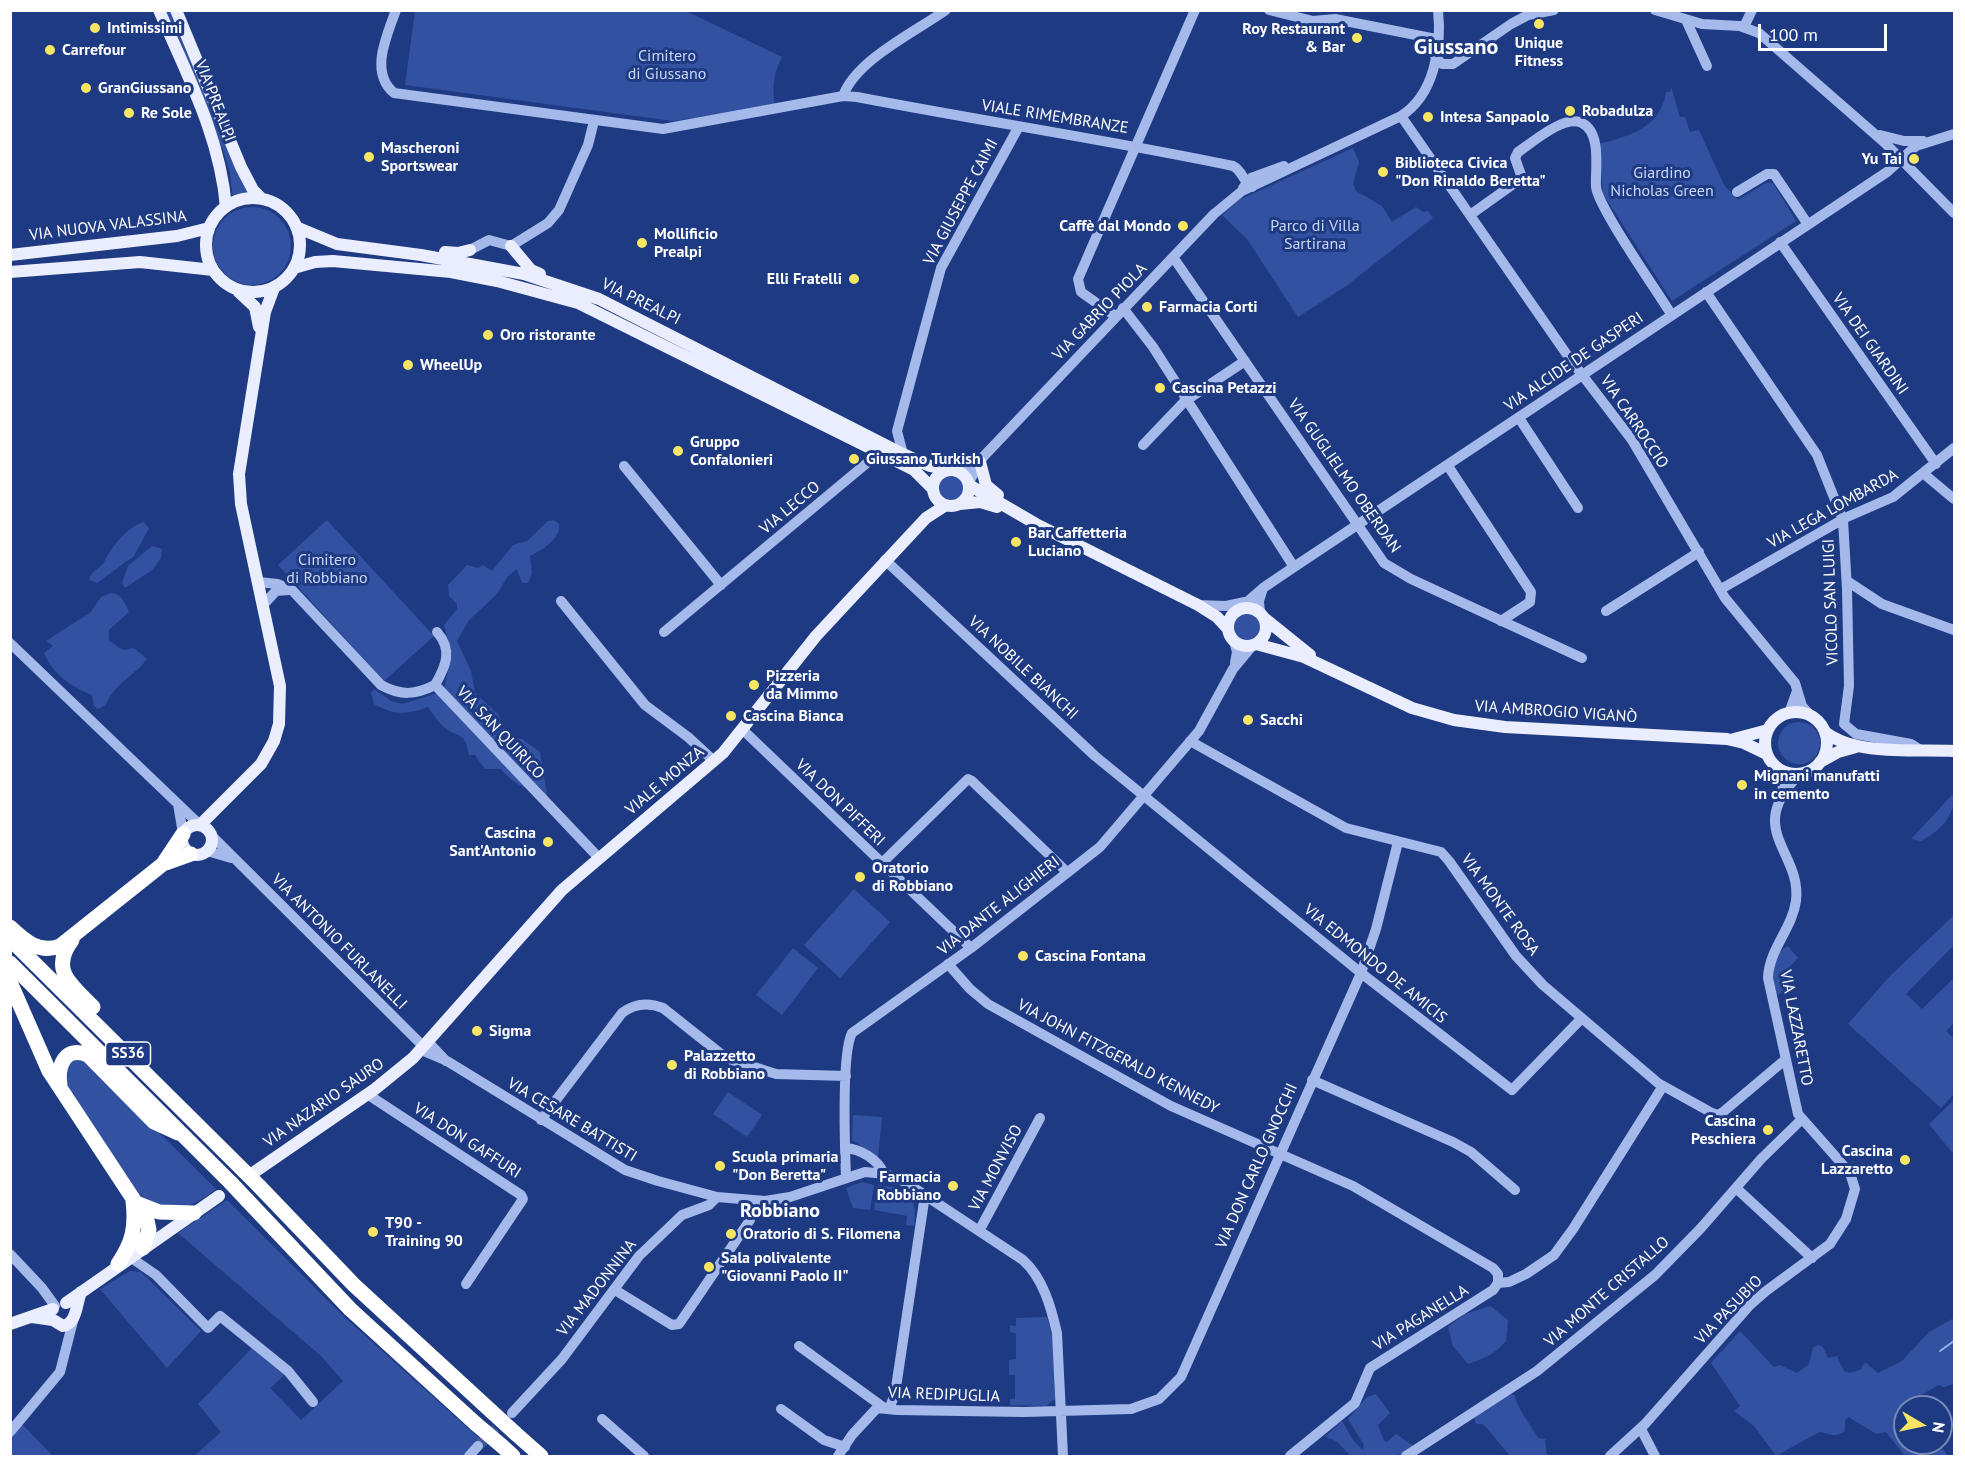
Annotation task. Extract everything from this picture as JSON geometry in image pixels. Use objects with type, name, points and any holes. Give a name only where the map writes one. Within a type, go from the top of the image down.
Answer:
[{"type":"highway","points":[[10,927],[28,942],[44,949],[60,946],[163,864],[183,834]]},
{"type":"highway","points":[[163,864],[191,854]]},
{"type":"highway","points":[[75,936],[62,957],[65,976],[116,1031],[126,1053]]},
{"type":"highway","name":"SS36","points":[[10,939],[252,1177],[354,1286],[541,1456]]},
{"type":"highway","name":"SS36","points":[[10,963],[231,1183],[350,1309],[507,1451]]},
{"type":"highway","points":[[10,982],[49,1071],[147,1221],[139,1249]]},
{"type":"highway","points":[[60,1086],[59,1069],[64,1058],[74,1052],[81,1052],[88,1055],[154,1122],[167,1130],[182,1134]]},
{"type":"highway","points":[[133,1201],[159,1212],[194,1213]]},
{"type":"highway","points":[[133,1201],[139,1249]]},
{"type":"highway","points":[[136,1224],[130,1245],[139,1249]]},
{"type":"main road","name":"VIA PREALPI","points":[[159,10],[202,106],[218,154],[226,207]]},
{"type":"main road","name":"VIA PREALPI","points":[[176,10],[241,167],[253,190],[262,199]]},
{"type":"main road","points":[[207,830],[188,827],[183,834],[183,846],[191,854],[199,855],[207,851],[212,844],[207,830],[216,811],[261,764],[274,741],[279,724],[280,687],[241,504],[239,474],[261,339],[265,312],[274,288],[294,268],[300,248],[296,227],[279,206],[262,199],[243,199],[226,207],[214,219],[209,228],[207,250],[213,270],[219,278],[255,307],[261,339]]},
{"type":"main road","name":"VIA PREALPI","points":[[296,227],[337,244],[421,255],[524,274],[562,286],[649,322],[881,449],[914,470],[934,492]]},
{"type":"main road","name":"VIA NUOVA VALASSINA","points":[[10,255],[177,237],[209,228]]},
{"type":"main road","points":[[511,246],[531,270],[562,286]]},
{"type":"main road","points":[[10,248],[49,250]]},
{"type":"main road","points":[[421,255],[470,250]]},
{"type":"main road","name":"VIA PREALPI","points":[[294,268],[315,262],[333,261],[428,269],[497,281],[578,303],[881,449],[903,454],[930,466],[954,471]]},
{"type":"main road","name":"VIA NUOVA VALASSINA","points":[[10,272],[141,262],[213,270]]},
{"type":"main road","points":[[236,290],[255,293],[274,288]]},
{"type":"main road","points":[[982,460],[983,480],[990,491],[1022,510],[1032,520]]},
{"type":"main road","points":[[1032,520],[1032,525],[989,504],[946,505],[934,492],[937,477],[954,471],[969,484],[1032,520],[1198,604],[1217,616],[1234,641],[1243,645],[1254,644],[1264,635],[1262,615],[1250,608],[1221,612],[1198,604]]},
{"type":"main road","points":[[960,504],[967,498],[969,484]]},
{"type":"main road","name":"VIALE MONZA","points":[[926,518],[934,492]]},
{"type":"main road","name":"VIALE MONZA","points":[[421,1049],[500,957],[562,890],[714,761],[816,636],[926,518],[946,505]]},
{"type":"main road","points":[[1228,629],[1236,611]]},
{"type":"main road","name":"VIA AMBROGIO VIGANÒ","points":[[1262,615],[1323,665]]},
{"type":"main road","name":"VIA AMBROGIO VIGANÒ","points":[[1254,644],[1284,650],[1323,665],[1370,690],[1412,708],[1476,724],[1727,739],[1744,743],[1767,754],[1779,769]]},
{"type":"main road","points":[[1789,713],[1810,715],[1825,732],[1843,743],[1857,746],[1954,751]]},
{"type":"main road","name":"VIA AMBROGIO VIGANÒ","points":[[1727,739],[1768,730],[1773,722],[1789,713]]},
{"type":"main road","points":[[1767,754],[1765,746],[1768,730]]},
{"type":"main road","points":[[1779,769],[1800,774],[1815,768],[1826,748],[1825,732]]},
{"type":"main road","points":[[1820,762],[1838,752],[1857,746]]},
{"type":"main road","name":"VIA NAZARIO SAURO","points":[[252,1177],[367,1094],[421,1049]]},
{"type":"main road","points":[[10,1324],[32,1317],[63,1312],[82,1291],[139,1249],[219,1196]]},
{"type":"street","points":[[396,10],[380,68],[386,87],[394,93],[654,129],[675,129],[843,96],[851,79],[864,66],[946,10]]},
{"type":"street","points":[[1195,10],[1078,279],[1079,289],[1119,312],[1153,347],[1185,401],[1294,567]]},
{"type":"street","points":[[1269,10],[1312,21],[1336,15],[1436,39]]},
{"type":"street","points":[[1250,184],[1401,116],[1418,101],[1426,89],[1435,56],[1438,10]]},
{"type":"street","points":[[1431,70],[1449,66],[1528,13],[1554,10]]},
{"type":"street","points":[[1655,10],[1712,26],[1744,27],[1759,33],[1875,134],[1954,213]]},
{"type":"street","points":[[1744,27],[1752,10]]},
{"type":"street","points":[[1686,20],[1707,66]]},
{"type":"street","points":[[1431,70],[1439,22]]},
{"type":"street","points":[[1435,56],[1441,63],[1449,66]]},
{"type":"street","name":"VIALE RIMEMBRANZE","points":[[843,96],[1018,128],[1136,146],[1233,166],[1250,184]]},
{"type":"street","name":"VIA CARROCCIO","points":[[1401,116],[1570,359],[1632,440],[1734,612],[1797,688],[1802,706],[1810,715]]},
{"type":"street","points":[[470,250],[489,240],[511,246],[548,223],[559,210],[588,145],[594,120]]},
{"type":"street","points":[[1470,215],[1519,180],[1521,175],[1515,162],[1515,154],[1565,122],[1575,120],[1589,127],[1594,143],[1599,198],[1671,314]]},
{"type":"street","name":"VIA GIUSEPPE CAIMI","points":[[897,431],[941,268],[1018,128]]},
{"type":"street","points":[[1875,134],[1904,141],[1930,141],[1954,134]]},
{"type":"street","name":"VIA ALCIDE DE GASPERI","points":[[1236,611],[1263,588],[1294,567],[1887,172],[1916,146],[1930,141]]},
{"type":"street","points":[[1737,192],[1767,174],[1774,174],[1807,224]]},
{"type":"street","name":"VIA GABRIO PIOLA","points":[[969,484],[982,460],[1119,312],[1214,214],[1250,184]]},
{"type":"street","name":"VIA DEI GIARDINI","points":[[1780,242],[1936,464]]},
{"type":"street","name":"VIA GUGLIELMO OBERDAN","points":[[1173,257],[1379,557],[1395,571],[1582,658]]},
{"type":"street","name":"VICOLO SAN LUIGI","points":[[1706,292],[1816,455],[1843,520],[1849,686],[1843,719],[1850,731],[1862,736],[1911,744],[1919,749]]},
{"type":"street","points":[[1143,445],[1185,401],[1245,361]]},
{"type":"street","points":[[1519,418],[1578,508]]},
{"type":"street","points":[[897,431],[903,454]]},
{"type":"street","name":"VIA LECCO","points":[[664,633],[881,449],[897,431]]},
{"type":"street","name":"VIA LEGA LOMBARDA","points":[[1721,589],[1843,520],[1893,496],[1924,474],[1954,448]]},
{"type":"street","name":"VIA GABRIO PIOLA","points":[[954,471],[982,460]]},
{"type":"street","points":[[1448,465],[1532,592],[1530,602],[1502,621]]},
{"type":"street","points":[[624,466],[721,585]]},
{"type":"street","points":[[1924,474],[1954,499]]},
{"type":"street","points":[[1606,611],[1699,552]]},
{"type":"street","name":"VIA NOBILE BIANCHI","points":[[885,560],[1095,756],[1143,796]]},
{"type":"street","points":[[1847,581],[1882,604],[1954,630]]},
{"type":"street","points":[[258,582],[278,584],[292,590]]},
{"type":"street","points":[[1262,615],[1259,601],[1263,588]]},
{"type":"street","points":[[262,605],[276,591],[292,590]]},
{"type":"street","name":"VIA SAN QUIRICO","points":[[292,590],[381,685],[394,692],[407,694],[422,692],[435,685],[598,858]]},
{"type":"street","points":[[1198,604],[1234,605],[1251,599]]},
{"type":"street","points":[[561,601],[645,705],[688,737],[714,761]]},
{"type":"street","points":[[435,685],[445,667],[447,656],[446,646],[437,632]]},
{"type":"street","name":"VIA DANTE ALIGHIERI","points":[[846,1178],[848,1043],[855,1030],[971,948],[1100,847],[1204,723],[1233,669],[1236,659],[1234,641]]},
{"type":"street","name":"VIA ANTONIO FURLANELLI","points":[[10,643],[207,830],[421,1049]]},
{"type":"street","name":"VIA DANTE ALIGHIERI","points":[[1233,669],[1254,644]]},
{"type":"street","points":[[1789,713],[1797,688]]},
{"type":"street","name":"VIA DON PIFFERI","points":[[742,729],[971,948]]},
{"type":"street","name":"VIA MONTE ROSA","points":[[1190,741],[1347,828],[1398,842],[1431,848],[1445,856],[1516,957],[1543,985],[1663,1086],[1718,1115],[1786,1059]]},
{"type":"street","name":"VIA LAZZARETTO","points":[[1779,769],[1783,783],[1774,826],[1795,883],[1796,900],[1770,958],[1768,978],[1801,1120]]},
{"type":"street","name":"VIA LAZZARETTO","points":[[1781,798],[1800,774]]},
{"type":"street","points":[[882,863],[968,780],[972,781],[1067,872]]},
{"type":"street","name":"VIA EDMONDO DE AMICIS","points":[[1143,796],[1361,973],[1512,1090],[1582,1018]]},
{"type":"street","points":[[178,804],[183,834]]},
{"type":"street","name":"VIA DON CARLO GNOCCHI","points":[[1061,1411],[1139,1408],[1159,1399],[1173,1388],[1181,1377],[1278,1153],[1361,973],[1376,930],[1398,842]]},
{"type":"street","name":"VIA ANTONIO FURLANELLI","points":[[207,851],[234,859]]},
{"type":"street","name":"VIA JOHN FITZGERALD KENNEDY","points":[[948,964],[970,989],[988,1004],[1171,1106],[1357,1188],[1493,1268],[1498,1274],[1497,1283]]},
{"type":"street","points":[[541,1120],[622,1013],[639,1005],[654,1005],[663,1008],[726,1058],[776,1074],[846,1076]]},
{"type":"street","name":"VIA CESARE BATTISTI","points":[[421,1049],[447,1061],[632,1173],[717,1197],[754,1201],[790,1197],[865,1172],[884,1174]]},
{"type":"street","points":[[1312,1080],[1453,1142],[1471,1152],[1515,1190]]},
{"type":"street","points":[[1497,1283],[1509,1282],[1526,1274],[1554,1255],[1663,1086]]},
{"type":"street","name":"VIA DON GAFFURI","points":[[367,1094],[521,1196],[522,1199],[465,1284]]},
{"type":"street","name":"VIA MONVISO","points":[[979,1231],[1040,1118]]},
{"type":"street","name":"VIA PASUBIO","points":[[1610,1456],[1641,1429],[1750,1305],[1774,1284],[1830,1244],[1840,1230],[1854,1194],[1854,1180],[1838,1158],[1801,1120]]},
{"type":"street","name":"VIA MONTE CRISTALLO","points":[[1406,1456],[1508,1391],[1597,1324],[1664,1266],[1801,1120]]},
{"type":"street","points":[[845,1148],[865,1155],[879,1164],[884,1174],[900,1179],[1023,1260],[1040,1282],[1057,1333],[1063,1456]]},
{"type":"street","points":[[1736,1188],[1812,1258]]},
{"type":"street","points":[[799,1346],[886,1408],[895,1394],[925,1195]]},
{"type":"street","name":"VIA MADONNINA","points":[[512,1413],[562,1359],[639,1256],[682,1215],[709,1205],[717,1197]]},
{"type":"street","points":[[615,1290],[676,1325],[682,1322],[744,1229],[753,1212],[754,1201]]},
{"type":"street","points":[[139,1249],[156,1275],[208,1328],[220,1317],[288,1371],[314,1402]]},
{"type":"street","points":[[10,1254],[63,1312],[67,1344],[60,1372],[10,1432]]},
{"type":"street","name":"VIA PAGANELLA","points":[[1290,1456],[1355,1403],[1370,1368],[1493,1290],[1497,1283]]},
{"type":"street","name":"VIA REDIPUGLIA","points":[[781,1409],[842,1452],[873,1410],[886,1408],[1061,1411]]},
{"type":"street","points":[[602,1419],[644,1456]]},
{"type":"street","points":[[1641,1429],[1655,1456]]},
{"type":"street","points":[[469,1456],[478,1446]]},
{"type":"green space","points":[[163,11],[171,11],[248,195],[233,200],[230,173],[224,153]]},
{"type":"green space","name":"Cimitero di Giussano","points":[[415,11],[688,12],[782,57],[774,81],[775,106],[673,121],[405,85]]},
{"type":"green space","name":"Giardino Nicholas Green","points":[[1671,87],[1680,117],[1685,117],[1690,132],[1699,130],[1724,185],[1738,200],[1766,183],[1773,183],[1796,221],[1672,301],[1603,194],[1599,144],[1632,134],[1651,122],[1658,114],[1666,92],[1670,92]]},
{"type":"green space","name":"Parco di Villa Sartirana","points":[[1353,148],[1359,162],[1353,184],[1356,191],[1382,206],[1392,222],[1416,207],[1423,212],[1428,211],[1433,218],[1346,286],[1298,317],[1247,239],[1222,215],[1239,200]]},
{"type":"green space","points":[[252,207],[267,210],[280,218],[288,231],[291,246],[288,261],[280,274],[267,282],[252,285],[237,282],[224,274],[216,261],[213,246],[216,231],[224,218],[237,210]]},
{"type":"green space","points":[[951,474],[961,478],[965,488],[961,498],[951,502],[941,498],[937,488],[941,478]]},
{"type":"green space","name":"Cimitero di Robbiano","points":[[327,520],[434,636],[384,681],[278,565]]},
{"type":"green space","points":[[554,520],[559,524],[559,529],[554,539],[530,556],[532,573],[528,583],[522,583],[517,569],[508,576],[496,595],[469,620],[457,641],[471,671],[475,693],[499,715],[506,736],[522,739],[540,752],[548,800],[517,784],[501,769],[485,769],[475,755],[469,755],[463,738],[444,727],[428,707],[407,712],[394,712],[374,704],[371,693],[374,689],[391,701],[402,704],[438,693],[445,685],[452,654],[444,625],[457,609],[457,604],[449,596],[448,585],[467,565],[478,568],[483,565],[492,571],[513,545],[527,541],[548,521]]},
{"type":"green space","points":[[144,522],[149,528],[134,556],[97,583],[89,580],[91,574],[102,565],[120,538],[131,528]]},
{"type":"green space","points":[[152,546],[162,549],[161,558],[152,570],[125,588],[122,583],[128,566]]},
{"type":"green space","points":[[111,593],[120,597],[129,612],[109,630],[109,641],[123,650],[134,648],[147,659],[115,690],[105,705],[98,709],[94,706],[92,695],[77,688],[57,673],[44,653],[53,646],[46,641],[91,612],[101,597]]},
{"type":"green space","points":[[1247,613],[1257,617],[1261,627],[1257,637],[1247,641],[1237,637],[1233,627],[1237,617]]},
{"type":"green space","points":[[1799,722],[1807,723],[1814,728],[1819,735],[1819,751],[1814,758],[1807,763],[1799,764],[1791,763],[1784,758],[1779,751],[1778,743],[1779,735],[1784,728],[1791,723]]},
{"type":"green space","points":[[1954,793],[1952,809],[1945,822],[1921,841],[1911,839]]},
{"type":"green space","points":[[854,889],[890,922],[840,978],[804,945]]},
{"type":"green space","points":[[1954,915],[1954,945],[1906,994],[1922,1009],[1954,978],[1954,1023],[1946,1031],[1954,1039],[1954,1094],[1941,1108],[1848,1024],[1888,978]]},
{"type":"green space","points":[[1788,946],[1798,958],[1787,970],[1784,991],[1778,995],[1774,983],[1774,968],[1779,955]]},
{"type":"green space","points":[[793,948],[818,968],[782,1015],[756,995]]},
{"type":"green space","points":[[75,1059],[90,1064],[216,1189],[196,1203],[175,1208],[154,1205],[133,1192],[64,1079],[64,1069]]},
{"type":"green space","points":[[728,1092],[762,1115],[747,1137],[713,1114]]},
{"type":"green space","points":[[1954,1100],[1954,1155],[1929,1124]]},
{"type":"green space","points":[[853,1115],[882,1117],[878,1157],[852,1140]]},
{"type":"green space","points":[[862,1182],[874,1185],[870,1210],[853,1208],[846,1188]]},
{"type":"green space","points":[[878,1185],[904,1191],[909,1195],[913,1200],[914,1226],[906,1225],[907,1216],[874,1210]]},
{"type":"green space","points":[[227,1200],[340,1313],[480,1439],[463,1456],[194,1456],[221,1432],[198,1404],[252,1348],[286,1374],[270,1388],[301,1420],[343,1381],[321,1356],[178,1233]]},
{"type":"green space","points":[[130,1271],[141,1272],[201,1331],[167,1368],[100,1289]]},
{"type":"green space","points":[[1490,1306],[1508,1320],[1506,1341],[1484,1358],[1468,1364],[1453,1346],[1448,1327],[1465,1314]]},
{"type":"green space","points":[[1047,1317],[1053,1339],[1055,1399],[1046,1406],[1010,1405],[1010,1399],[1015,1399],[1015,1375],[1009,1375],[1009,1360],[1016,1359],[1016,1333],[1010,1332],[1010,1325],[1016,1326],[1016,1318]]},
{"type":"green space","points":[[1954,1318],[1954,1384],[1944,1387],[1939,1385],[1921,1395],[1893,1395],[1893,1441],[1886,1432],[1876,1434],[1849,1417],[1845,1420],[1845,1431],[1835,1435],[1819,1432],[1776,1456],[1754,1426],[1734,1411],[1740,1406],[1711,1363],[1740,1331],[1774,1367],[1780,1365],[1797,1373],[1809,1364],[1813,1348],[1818,1345],[1823,1347],[1828,1358],[1837,1356],[1844,1371],[1849,1373],[1860,1370],[1865,1362],[1878,1373],[1902,1361],[1929,1332]]},
{"type":"green space","points":[[1507,1393],[1515,1395],[1538,1438],[1545,1439],[1547,1456],[1510,1456],[1486,1427],[1476,1424],[1474,1417]]},
{"type":"green space","points":[[1376,1394],[1390,1413],[1378,1425],[1384,1441],[1387,1442],[1396,1434],[1412,1445],[1414,1451],[1403,1456],[1399,1454],[1396,1456],[1351,1456],[1336,1441],[1325,1437],[1342,1421],[1353,1440],[1363,1450],[1364,1445],[1348,1419],[1367,1397]]},
{"type":"green space","points":[[22,1424],[53,1456],[11,1456],[10,1436]]},
{"type":"green space","points":[[1904,1455],[1948,1456],[1905,1456]]},
{"type":"waterway","points":[[1940,1351],[1954,1341]]},
{"type":"tunnel","points":[[478,1446],[508,1417]]},
{"type":"place","name":"Unique Fitness","points":[[1539,24]]},
{"type":"place","name":"Intimissimi","points":[[95,28]]},
{"type":"place","name":"Roy Restaurant & Bar","points":[[1357,38]]},
{"type":"place","name":"Carrefour","points":[[50,50]]},
{"type":"place","name":"GranGiussano","points":[[86,88]]},
{"type":"place","name":"Robadulza","points":[[1570,111]]},
{"type":"place","name":"Re Sole","points":[[129,113]]},
{"type":"place","name":"Intesa Sanpaolo","points":[[1428,117]]},
{"type":"place","name":"Mascheroni Sportswear","points":[[369,157]]},
{"type":"place","name":"Yu Tai","points":[[1914,159]]},
{"type":"place","name":"Biblioteca Civica \"Don Rinaldo Beretta\"","points":[[1383,172]]},
{"type":"place","name":"Caffè dal Mondo","points":[[1183,226]]},
{"type":"place","name":"Mollificio Prealpi","points":[[642,243]]},
{"type":"place","name":"Elli Fratelli","points":[[854,279]]},
{"type":"place","name":"Farmacia Corti","points":[[1147,307]]},
{"type":"place","name":"Oro ristorante","points":[[488,335]]},
{"type":"place","name":"WheelUp","points":[[408,365]]},
{"type":"place","name":"Cascina Petazzi","points":[[1160,388]]},
{"type":"place","name":"Gruppo Confalonieri","points":[[678,451]]},
{"type":"place","name":"Giussano Turkish","points":[[854,459]]},
{"type":"place","name":"Bar Caffetteria Luciano","points":[[1016,542]]},
{"type":"place","name":"Pizzeria da Mimmo","points":[[754,685]]},
{"type":"place","name":"Cascina Bianca","points":[[731,716]]},
{"type":"place","name":"Sacchi","points":[[1248,720]]},
{"type":"place","name":"Mignani manufatti in cemento","points":[[1742,785]]},
{"type":"place","name":"Cascina Sant'Antonio","points":[[548,842]]},
{"type":"place","name":"Oratorio di Robbiano","points":[[860,877]]},
{"type":"place","name":"Cascina Fontana","points":[[1023,956]]},
{"type":"place","name":"Sigma","points":[[477,1031]]},
{"type":"place","name":"Palazzetto di Robbiano","points":[[672,1065]]},
{"type":"place","name":"Cascina Peschiera","points":[[1768,1130]]},
{"type":"place","name":"Cascina Lazzaretto","points":[[1905,1160]]},
{"type":"place","name":"Scuola primaria \"Don Beretta\"","points":[[720,1166]]},
{"type":"place","name":"Farmacia Robbiano","points":[[953,1186]]},
{"type":"place","name":"T90 - Training 90","points":[[373,1232]]},
{"type":"place","name":"Oratorio di S. Filomena","points":[[731,1234]]},
{"type":"place","name":"Sala polivalente \"Giovanni Paolo II\"","points":[[709,1267]]},
{"type":"district","name":"Giussano","points":[[1456,48]]},
{"type":"district","name":"Robbiano","points":[[780,1211]]}]
